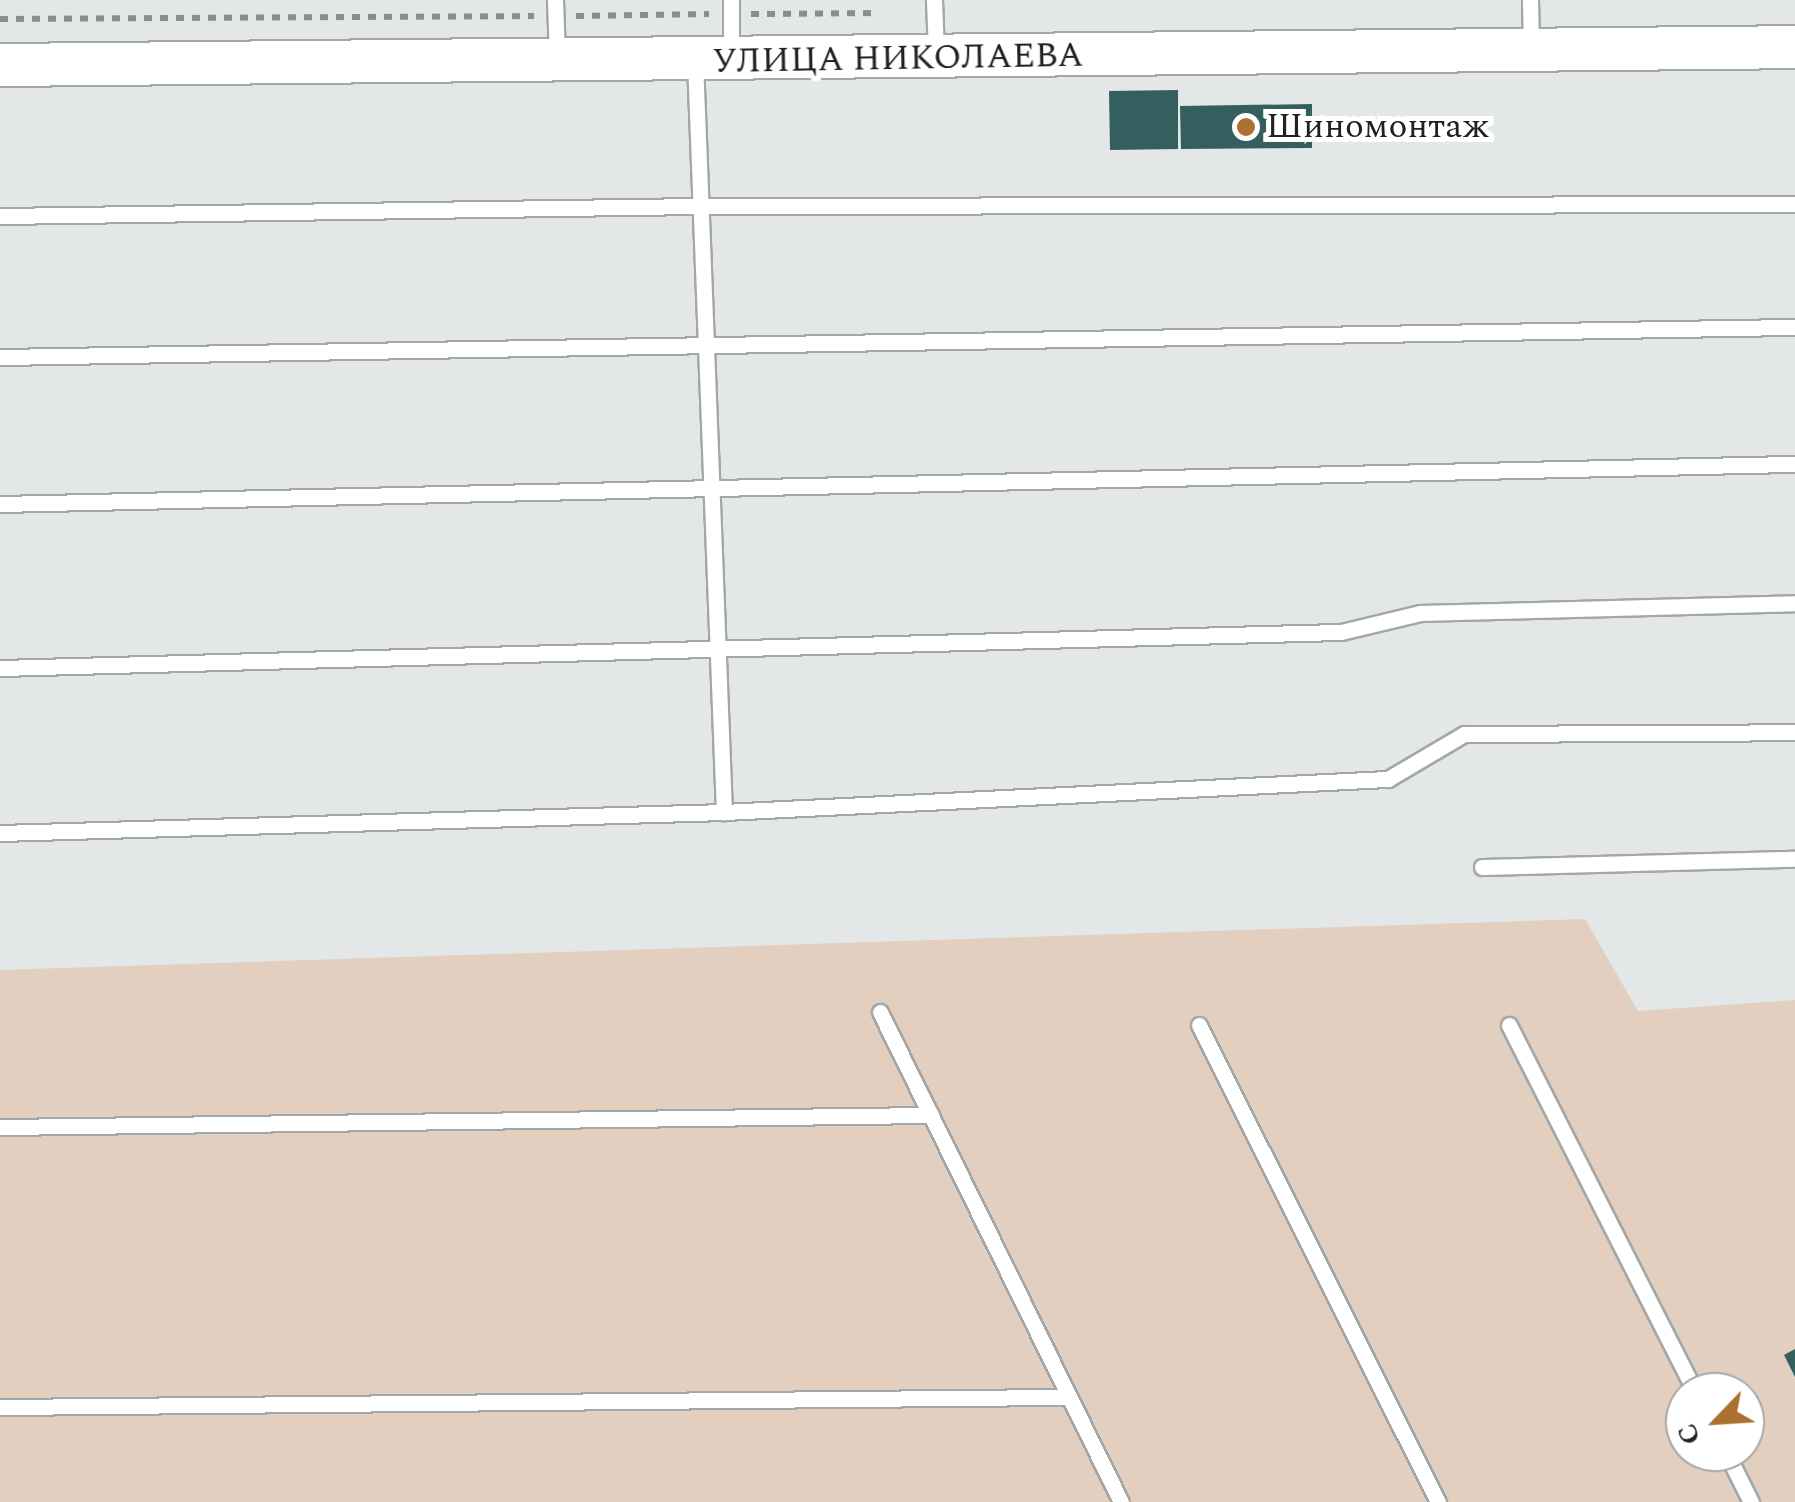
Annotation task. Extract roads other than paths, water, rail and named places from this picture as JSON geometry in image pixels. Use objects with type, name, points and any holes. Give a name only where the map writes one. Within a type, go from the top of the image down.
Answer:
[{"type":"main road","name":"УЛИЦА НИКОЛАЕВА","points":[[0,66],[936,60],[1795,47]]},
{"type":"lane","points":[[555,0],[557,62]]},
{"type":"lane","points":[[724,812],[701,206],[713,61],[730,0]]},
{"type":"lane","points":[[934,0],[936,60]]},
{"type":"lane","points":[[1530,0],[1531,48]]},
{"type":"lane","points":[[0,216],[701,206],[1795,204]]},
{"type":"lane","points":[[0,357],[1795,327]]},
{"type":"lane","points":[[0,504],[712,492],[1795,464]]},
{"type":"lane","points":[[0,668],[1340,632],[1420,613],[1795,603]]},
{"type":"lane","points":[[0,833],[724,812],[1388,779],[1464,734],[1795,732]]},
{"type":"lane","points":[[1482,867],[1795,859]]},
{"type":"lane","points":[[880,1012],[1121,1502]]},
{"type":"lane","points":[[1199,1026],[1438,1502]]},
{"type":"lane","points":[[1510,1026],[1685,1372]]},
{"type":"lane","points":[[0,1127],[931,1116]]},
{"type":"lane","points":[[0,1407],[1069,1397]]},
{"type":"lane","points":[[1736,1472],[1751,1502]]},
{"type":"place","name":"Шиномонтаж","points":[[1246,127]]}]
